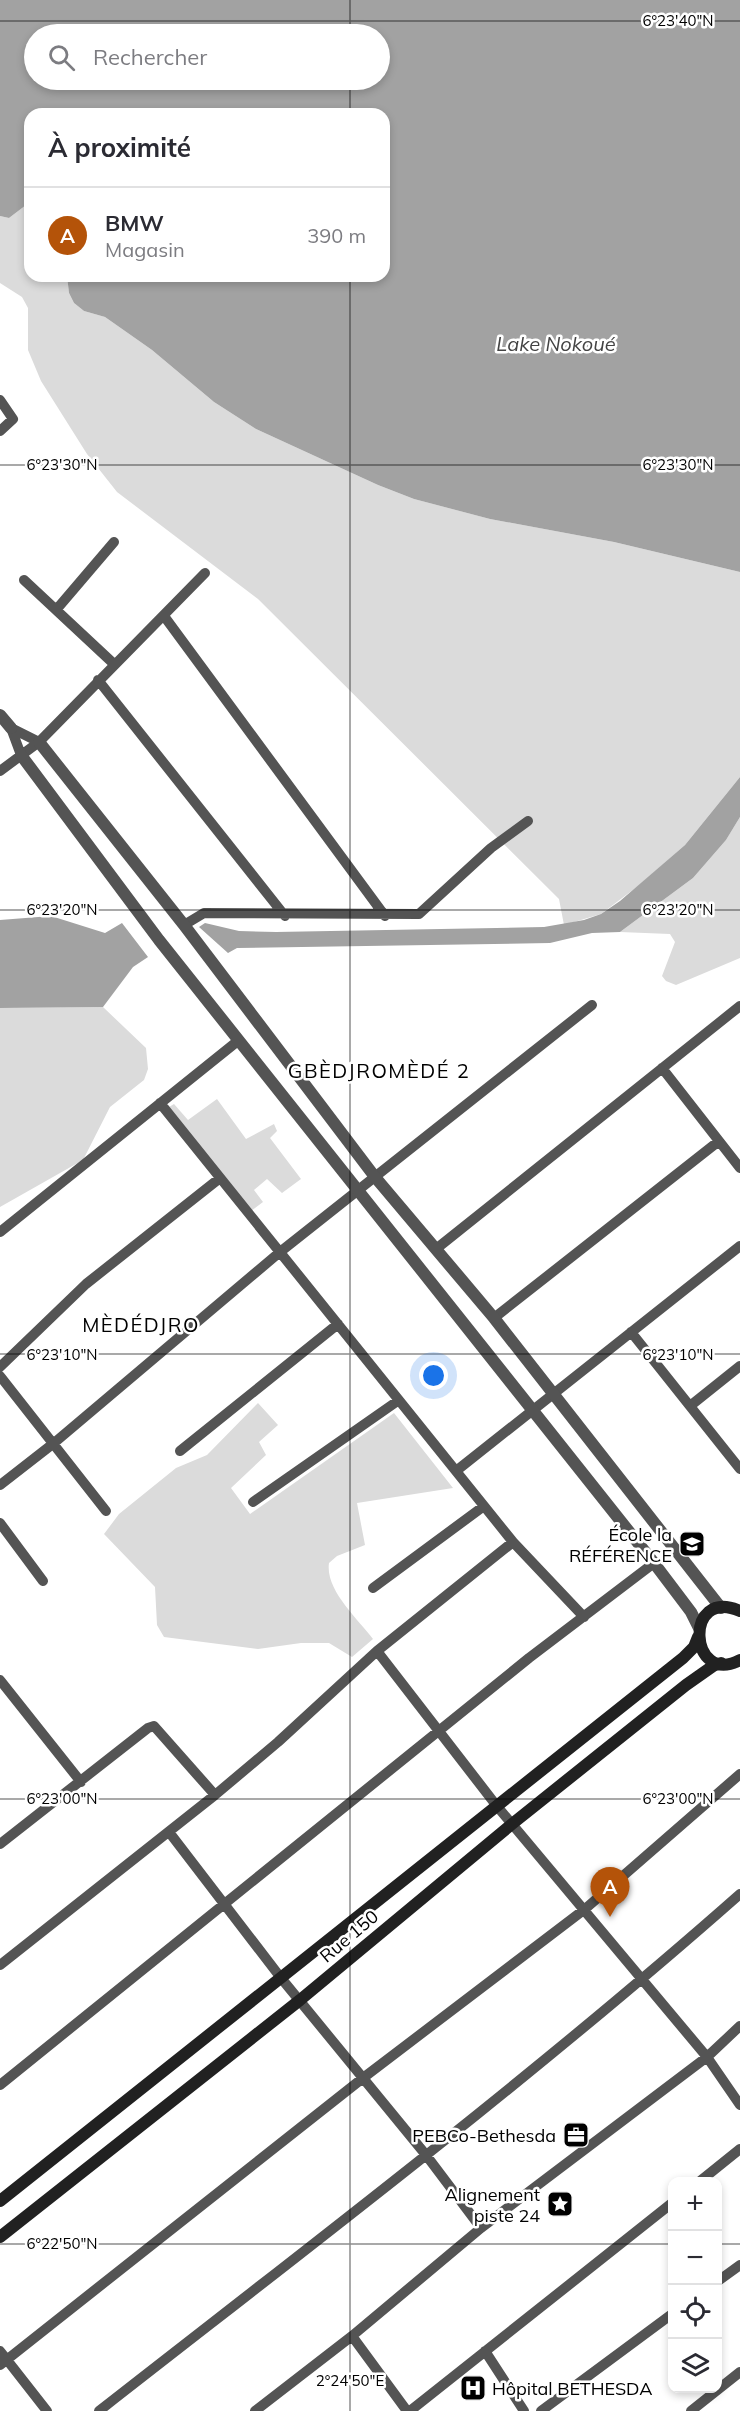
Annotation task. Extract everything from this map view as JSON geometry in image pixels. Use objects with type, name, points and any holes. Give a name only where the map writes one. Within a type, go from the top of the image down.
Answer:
[{"type":"main road","name":"Rue 150","points":[[0,2201],[682,1658],[694,1647],[707,1614],[733,1608]]},
{"type":"main road","points":[[698,1632],[702,1651],[730,1662],[740,1672]]},
{"type":"main road","name":"Rue 150","points":[[0,2237],[300,2000],[512,1824],[697,1676],[730,1662]]},
{"type":"street","points":[[0,400],[12,419],[0,430]]},
{"type":"street","points":[[56,610],[114,542]]},
{"type":"street","points":[[0,771],[39,742],[205,573]]},
{"type":"street","points":[[24,580],[114,664]]},
{"type":"street","points":[[164,616],[385,916]]},
{"type":"street","points":[[98,680],[285,916]]},
{"type":"street","points":[[0,715],[11,728],[21,755],[159,940],[654,1563],[691,1612],[698,1632]]},
{"type":"street","points":[[11,728],[39,742],[184,925],[375,1177],[494,1318],[552,1394],[733,1608]]},
{"type":"street","points":[[184,925],[204,914],[385,916],[419,914],[491,848],[528,821]]},
{"type":"street","points":[[0,1485],[54,1443],[280,1252],[592,1005]]},
{"type":"street","points":[[436,1249],[740,1006]]},
{"type":"street","points":[[0,1232],[239,1040]]},
{"type":"street","points":[[662,1068],[740,1168]]},
{"type":"street","points":[[160,1103],[513,1542],[584,1617]]},
{"type":"street","points":[[494,1318],[719,1142]]},
{"type":"street","points":[[0,1367],[86,1284],[220,1178]]},
{"type":"street","points":[[456,1471],[740,1246]]},
{"type":"street","points":[[180,1450],[338,1324]]},
{"type":"street","points":[[631,1332],[740,1469]]},
{"type":"street","points":[[690,1406],[740,1366]]},
{"type":"street","points":[[0,1376],[106,1511]]},
{"type":"street","points":[[253,1502],[399,1400]]},
{"type":"street","points":[[373,1588],[484,1506]]},
{"type":"street","points":[[0,1523],[43,1581]]},
{"type":"street","points":[[0,1965],[215,1795],[278,1742],[377,1651],[513,1542]]},
{"type":"street","points":[[0,2085],[439,1730],[654,1563]]},
{"type":"street","points":[[377,1651],[496,1805],[707,2057],[740,2105]]},
{"type":"street","points":[[0,1680],[81,1782]]},
{"type":"street","points":[[1,1840],[81,1782],[148,1728],[154,1726],[215,1795]]},
{"type":"street","points":[[47,2411],[2,2359],[363,2078],[585,1909],[740,1774]]},
{"type":"street","points":[[169,1832],[281,1978],[426,2155],[481,2228]]},
{"type":"street","points":[[99,2411],[426,2155],[644,1979],[740,1894]]},
{"type":"street","points":[[255,2411],[352,2336],[481,2228],[707,2057],[740,2026]]},
{"type":"street","points":[[704,2177],[740,2149]]},
{"type":"street","points":[[352,2336],[408,2411],[668,2206]]},
{"type":"street","points":[[722,2278],[740,2265]]},
{"type":"street","points":[[541,2411],[668,2317]]},
{"type":"street","points":[[485,2351],[524,2411]]},
{"type":"street","points":[[691,2411],[740,2372]]},
{"type":"shaded area","points":[[24,207],[24,282],[68,282],[69,293],[74,303],[84,311],[105,317],[152,350],[214,402],[256,429],[414,499],[490,519],[614,542],[740,572],[740,777],[685,845],[638,886],[601,914],[564,925],[559,899],[258,599],[117,492],[87,454],[41,381],[28,350],[28,308],[22,297],[0,283],[0,216],[9,218]]},
{"type":"shaded area","points":[[740,817],[740,958],[676,985],[666,981],[662,976],[675,942],[670,934],[620,932],[693,878],[726,840]]},
{"type":"shaded area","points":[[103,1007],[146,1048],[148,1069],[144,1080],[110,1107],[83,1160],[0,1207],[0,1008]]},
{"type":"shaded area","points":[[217,1099],[246,1139],[274,1124],[277,1131],[270,1138],[301,1179],[282,1193],[267,1179],[254,1190],[263,1202],[251,1211],[169,1107],[174,1104],[188,1120]]},
{"type":"shaded area","points":[[258,1403],[278,1425],[259,1442],[266,1455],[231,1488],[250,1514],[394,1413],[453,1488],[357,1503],[365,1545],[337,1556],[329,1563],[329,1573],[337,1594],[373,1639],[352,1657],[329,1643],[301,1643],[258,1649],[164,1637],[157,1625],[155,1587],[104,1534],[119,1514],[176,1468],[207,1455]]},
{"type":"water","name":"Lake Nokoué","points":[[0,0],[740,0],[740,572],[614,542],[490,519],[414,499],[378,485],[256,429],[214,402],[152,350],[105,317],[84,311],[74,303],[69,293],[68,282],[390,282],[390,108],[24,108],[24,207],[9,218],[0,216]]},
{"type":"water","points":[[740,777],[740,817],[726,840],[693,878],[620,932],[592,933],[550,943],[237,948],[228,953],[199,927],[205,923],[239,931],[276,932],[544,927],[584,920],[601,914],[620,901],[685,845]]},
{"type":"water","points":[[51,916],[105,933],[122,923],[148,957],[133,967],[103,1007],[0,1008],[0,920]]},
{"type":"place","name":"École la RÉFÉRENCE","points":[[692,1544]]},
{"type":"place","name":"BMW","points":[[610,1917]]},
{"type":"place","name":"PEBCo-Bethesda","points":[[576,2135]]},
{"type":"place","name":"Alignement piste 24","points":[[560,2204]]},
{"type":"place","name":"Hôpital BETHESDA","points":[[473,2388]]},
{"type":"district","name":"GBÈDJROMÈDÉ 2","points":[[379,1070]]},
{"type":"district","name":"MÈDÉDJRO","points":[[141,1324]]}]
